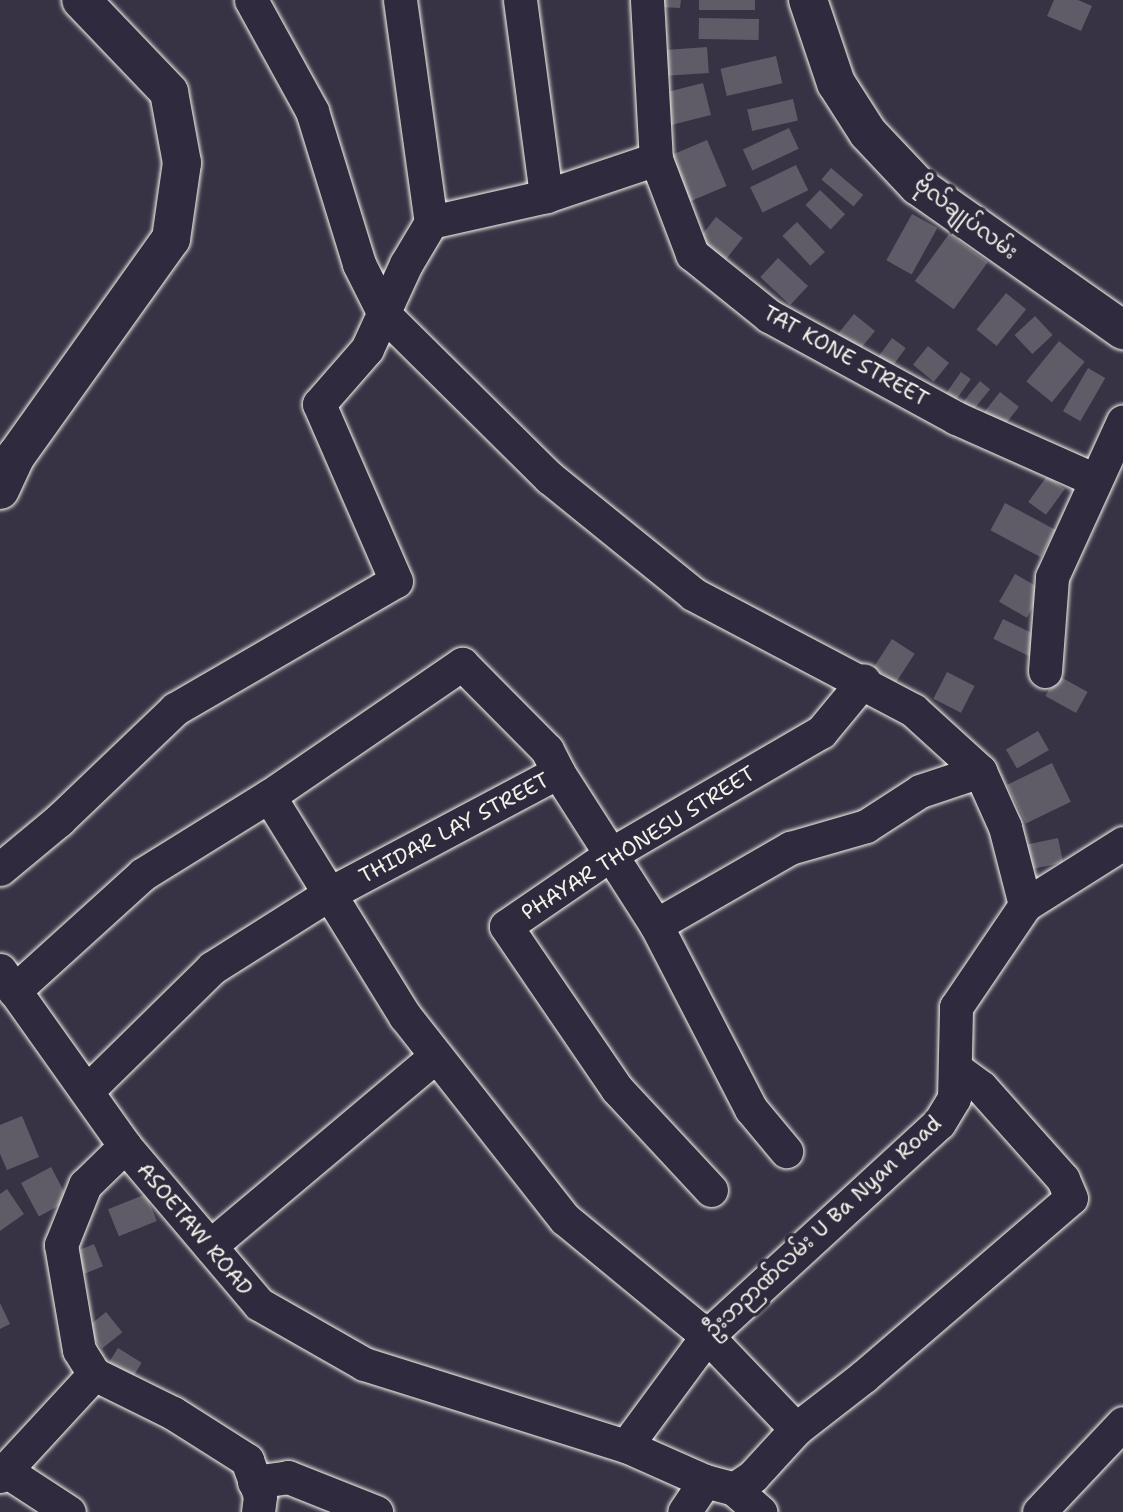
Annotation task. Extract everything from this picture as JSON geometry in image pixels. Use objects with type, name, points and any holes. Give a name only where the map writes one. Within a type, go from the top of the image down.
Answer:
[{"type":"highway","points":[[0,490],[8,455],[171,239],[182,163],[169,92],[81,0]]},
{"type":"highway","name":"ဗိုလ်ချုပ်လမ်း","points":[[808,0],[836,83],[868,133],[918,186],[1123,330]]},
{"type":"street","points":[[251,0],[312,111],[359,264],[384,314],[550,478],[693,594],[864,680],[913,709],[980,771],[1005,827],[1025,905],[1123,843]]},
{"type":"street","points":[[0,869],[59,820],[175,709],[396,580],[319,404],[367,349],[406,264],[431,222],[400,0]]},
{"type":"street","points":[[520,0],[546,196]]},
{"type":"street","name":"TAT KONE STREET","points":[[648,0],[656,159],[692,254],[769,316],[956,418],[1095,480]]},
{"type":"street","points":[[431,222],[546,196],[656,159]]},
{"type":"street","points":[[1045,671],[1052,577],[1123,421]]},
{"type":"street","name":"THIDAR LAY STREET","points":[[87,1091],[212,968],[332,892],[558,772],[547,750],[462,664],[269,796]]},
{"type":"street","name":"PHAYAR THONESU STREET","points":[[711,1190],[617,1089],[506,926],[611,855],[821,732],[864,680]]},
{"type":"street","points":[[656,925],[790,848],[866,827],[920,791],[980,771]]},
{"type":"street","points":[[558,772],[656,925],[751,1109],[786,1152]]},
{"type":"street","points":[[7,981],[143,873],[269,796],[332,892],[405,1016],[565,1219],[707,1336],[796,1429]]},
{"type":"street","name":"ဦးဘဉာဏ်လမ်း U Ba Nyan Road","points":[[626,1446],[707,1336],[939,1123],[954,1098],[956,1007],[1025,905]]},
{"type":"street","name":"ASOETAW ROAD","points":[[7,981],[125,1146],[259,1304],[364,1364],[626,1446],[720,1485],[760,1512]]},
{"type":"street","points":[[210,1246],[436,1056]]},
{"type":"street","points":[[684,1512],[720,1485],[753,1476],[796,1429],[863,1377],[1071,1198],[1063,1179],[981,1087],[955,1068]]},
{"type":"street","points":[[125,1146],[85,1185],[61,1245],[79,1350],[94,1374],[173,1413],[247,1460],[256,1497],[288,1477],[376,1512]]},
{"type":"street","points":[[69,1512],[3,1473],[94,1374]]},
{"type":"street","points":[[1039,1512],[1123,1423]]},
{"type":"building","points":[[659,0],[681,0],[680,8],[658,7]]},
{"type":"building","points":[[699,0],[755,0],[755,10],[699,10]]},
{"type":"building","points":[[1054,0],[1078,0],[1092,6],[1081,31],[1047,16]]},
{"type":"building","points":[[699,18],[759,19],[759,40],[699,39]]},
{"type":"building","points":[[707,47],[709,73],[667,76],[665,50]]},
{"type":"building","points":[[776,56],[782,83],[727,96],[720,69]]},
{"type":"building","points":[[703,83],[711,115],[670,125],[662,93]]},
{"type":"building","points":[[793,99],[798,120],[752,131],[747,110]]},
{"type":"building","points":[[789,128],[799,149],[752,170],[743,150]]},
{"type":"building","points":[[707,140],[727,186],[685,204],[666,158]]},
{"type":"building","points":[[796,165],[808,190],[762,213],[750,187]]},
{"type":"building","points":[[831,168],[863,195],[854,206],[821,179]]},
{"type":"building","points":[[820,190],[845,214],[831,229],[805,205]]},
{"type":"building","points":[[912,214],[937,228],[912,274],[886,260]]},
{"type":"building","points":[[716,217],[743,238],[722,264],[696,243]]},
{"type":"building","points":[[797,222],[825,252],[810,266],[782,236]]},
{"type":"building","points":[[949,234],[988,262],[954,309],[915,281]]},
{"type":"building","points":[[778,258],[808,286],[790,305],[760,277]]},
{"type":"building","points":[[1006,293],[1026,309],[997,346],[976,330]]},
{"type":"building","points":[[854,314],[875,331],[857,353],[836,336]]},
{"type":"building","points":[[1035,316],[1053,335],[1032,354],[1015,335]]},
{"type":"building","points":[[892,338],[906,348],[890,370],[876,360]]},
{"type":"building","points":[[1059,341],[1085,362],[1052,402],[1026,381]]},
{"type":"building","points":[[928,346],[949,363],[934,382],[913,365]]},
{"type":"building","points":[[1088,368],[1105,378],[1080,421],[1063,411]]},
{"type":"building","points":[[961,372],[971,379],[955,402],[945,395]]},
{"type":"building","points":[[980,381],[990,389],[972,411],[962,403]]},
{"type":"building","points":[[1000,392],[1019,407],[1002,429],[983,414]]},
{"type":"building","points":[[1047,476],[1065,489],[1046,515],[1028,502]]},
{"type":"building","points":[[1005,503],[1055,530],[1041,557],[990,530]]},
{"type":"building","points":[[1015,574],[1043,590],[1027,618],[999,602]]},
{"type":"building","points":[[1003,619],[1040,637],[1030,657],[993,639]]},
{"type":"building","points":[[892,639],[915,654],[896,682],[873,668]]},
{"type":"building","points":[[947,672],[975,686],[961,713],[933,699]]},
{"type":"building","points":[[1057,675],[1088,692],[1076,713],[1045,696]]},
{"type":"building","points":[[1038,731],[1049,750],[1017,769],[1006,750]]},
{"type":"building","points":[[1052,763],[1071,802],[1026,824],[1007,785]]},
{"type":"building","points":[[1058,838],[1063,862],[1025,871],[1020,846]]},
{"type":"building","points":[[22,1116],[39,1157],[7,1170],[0,1154],[0,1125]]},
{"type":"building","points":[[51,1167],[69,1201],[39,1217],[21,1183]]},
{"type":"building","points":[[7,1189],[24,1214],[0,1231],[0,1194]]},
{"type":"building","points":[[146,1194],[157,1221],[119,1236],[108,1209]]},
{"type":"building","points":[[94,1244],[103,1266],[84,1274],[75,1251]]},
{"type":"building","points":[[0,1303],[10,1324],[0,1329]]},
{"type":"building","points":[[106,1312],[122,1332],[102,1349],[86,1328]]},
{"type":"building","points":[[118,1348],[142,1363],[130,1381],[106,1367]]}]
